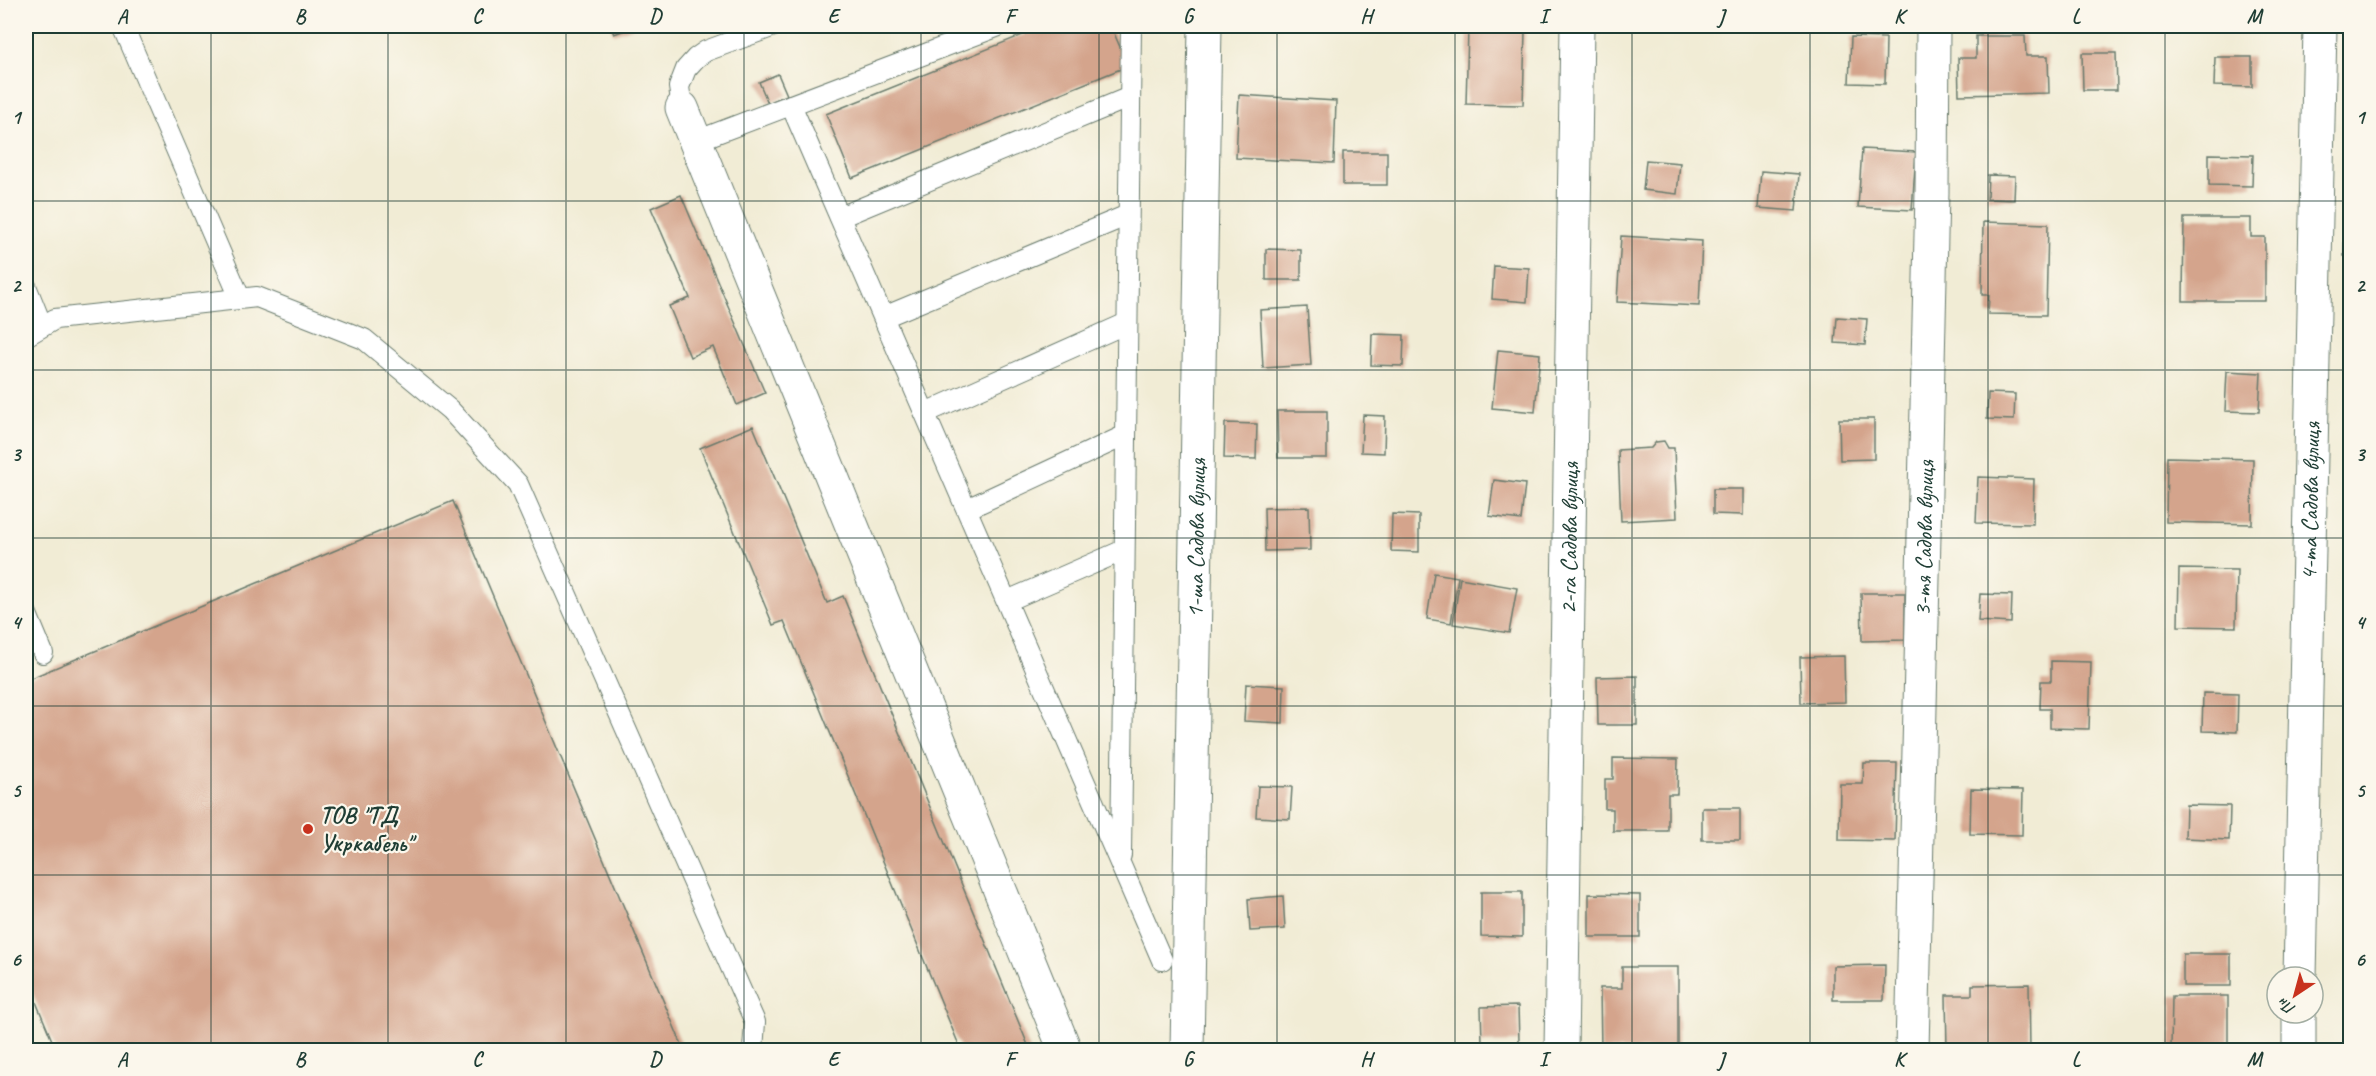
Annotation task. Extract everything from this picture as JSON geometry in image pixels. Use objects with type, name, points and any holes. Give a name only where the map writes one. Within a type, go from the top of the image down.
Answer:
[{"type":"street","name":"1-ша Садова вулиця","points":[[1186,1050],[1205,26]]},
{"type":"street","name":"2-га Садова вулиця","points":[[1561,1050],[1577,26]]},
{"type":"street","name":"3-тя Садова вулиця","points":[[1912,1050],[1932,204],[1933,26]]},
{"type":"street","name":"4-та Садова вулиця","points":[[2300,965],[2319,26]]},
{"type":"street","points":[[682,108],[1065,1050]]},
{"type":"street","points":[[2299,1050],[2300,1025]]},
{"type":"lane","points":[[123,26],[240,298]]},
{"type":"lane","points":[[682,108],[679,87],[691,62],[706,51],[745,31],[774,26]]},
{"type":"lane","points":[[696,141],[999,26]]},
{"type":"lane","points":[[1120,864],[1131,26]]},
{"type":"lane","points":[[840,218],[1130,97]]},
{"type":"lane","points":[[791,105],[1162,960]]},
{"type":"lane","points":[[884,317],[1128,215]]},
{"type":"lane","points":[[26,286],[34,331],[55,319],[257,297],[364,339],[450,410],[518,484],[755,1022],[753,1050]]},
{"type":"lane","points":[[925,413],[1127,323]]},
{"type":"lane","points":[[967,509],[1126,435]]},
{"type":"lane","points":[[1007,601],[1124,550]]},
{"type":"lane","points":[[26,612],[43,653]]},
{"type":"building","points":[[610,26],[636,26],[614,34]]},
{"type":"building","points":[[1045,26],[1111,26],[1128,66],[852,178],[826,114]]},
{"type":"building","points":[[1468,29],[1525,31],[1523,105],[1466,104]]},
{"type":"building","points":[[1976,36],[2025,36],[2026,56],[2048,56],[2049,93],[1959,95],[1958,58],[1976,58]]},
{"type":"building","points":[[1851,37],[1886,38],[1885,84],[1849,83]]},
{"type":"building","points":[[2082,53],[2116,53],[2117,90],[2083,90]]},
{"type":"building","points":[[2215,57],[2252,57],[2252,87],[2214,86]]},
{"type":"building","points":[[778,74],[787,95],[768,103],[759,82]]},
{"type":"building","points":[[1239,95],[1336,101],[1334,163],[1236,158]]},
{"type":"building","points":[[1862,149],[1916,152],[1912,210],[1858,207]]},
{"type":"building","points":[[1343,152],[1387,152],[1387,185],[1343,185]]},
{"type":"building","points":[[2209,154],[2253,155],[2252,186],[2209,185]]},
{"type":"building","points":[[1646,160],[1680,163],[1677,194],[1643,190]]},
{"type":"building","points":[[1761,171],[1799,174],[1796,211],[1758,208]]},
{"type":"building","points":[[1988,175],[2015,176],[2014,200],[1987,199]]},
{"type":"building","points":[[681,195],[765,393],[737,405],[713,347],[690,357],[669,306],[690,298],[651,208]]},
{"type":"building","points":[[2184,218],[2251,218],[2251,237],[2265,237],[2265,301],[2183,301]]},
{"type":"building","points":[[1983,222],[2048,224],[2046,315],[1988,314],[1989,295],[1982,295]]},
{"type":"building","points":[[2345,224],[2350,224],[2350,256],[2344,256]]},
{"type":"building","points":[[1621,236],[1702,241],[1699,306],[1617,302]]},
{"type":"building","points":[[1266,249],[1301,250],[1301,280],[1266,280]]},
{"type":"building","points":[[1494,266],[1529,268],[1527,302],[1492,299]]},
{"type":"building","points":[[1307,307],[1311,365],[1263,368],[1260,310]]},
{"type":"building","points":[[1837,317],[1867,319],[1865,345],[1835,343]]},
{"type":"building","points":[[1372,334],[1404,335],[1403,366],[1371,365]]},
{"type":"building","points":[[1498,350],[1540,354],[1535,412],[1492,408]]},
{"type":"building","points":[[2227,371],[2261,373],[2259,412],[2225,411]]},
{"type":"building","points":[[1988,393],[2015,394],[2014,420],[1987,419]]},
{"type":"building","points":[[1277,411],[1327,411],[1327,458],[1278,458]]},
{"type":"building","points":[[1363,415],[1385,416],[1384,453],[1361,452]]},
{"type":"building","points":[[1839,419],[1874,419],[1874,459],[1840,460]]},
{"type":"building","points":[[1225,423],[1257,424],[1256,459],[1224,458]]},
{"type":"building","points":[[753,426],[827,603],[843,596],[1030,1050],[961,1050],[784,621],[773,625],[700,448]]},
{"type":"building","points":[[1664,441],[1668,448],[1674,448],[1677,518],[1621,521],[1618,450],[1651,448],[1656,442]]},
{"type":"building","points":[[2167,457],[2253,459],[2252,524],[2166,522]]},
{"type":"building","points":[[1978,477],[2034,479],[2033,524],[1976,523]]},
{"type":"building","points":[[1494,480],[1525,484],[1521,520],[1489,516]]},
{"type":"building","points":[[1713,489],[1743,489],[1743,515],[1713,514]]},
{"type":"building","name":"ТОВ \"ТД Укркабель\"","points":[[453,501],[684,1050],[56,1050],[26,978],[26,680]]},
{"type":"building","points":[[1309,507],[1310,550],[1265,551],[1264,508]]},
{"type":"building","points":[[1392,514],[1419,515],[1419,552],[1391,551]]},
{"type":"building","points":[[2179,569],[2237,570],[2236,627],[2178,626]]},
{"type":"building","points":[[1434,573],[1458,577],[1451,623],[1427,619]]},
{"type":"building","points":[[1460,578],[1517,588],[1509,633],[1453,624]]},
{"type":"building","points":[[1861,593],[1905,593],[1905,640],[1862,641]]},
{"type":"building","points":[[1980,594],[2012,595],[2011,623],[1978,621]]},
{"type":"building","points":[[1844,656],[1845,702],[1801,703],[1800,657]]},
{"type":"building","points":[[2051,661],[2091,662],[2089,729],[2050,728],[2050,709],[2040,709],[2041,681],[2051,681]]},
{"type":"building","points":[[1637,676],[1637,725],[1598,725],[1597,677]]},
{"type":"building","points":[[1246,684],[1284,686],[1283,723],[1244,721]]},
{"type":"building","points":[[2203,693],[2238,694],[2237,732],[2202,731]]},
{"type":"building","points":[[1613,758],[1678,759],[1677,794],[1668,794],[1668,831],[1613,831],[1613,809],[1605,809],[1605,779],[1613,779]]},
{"type":"building","points":[[1864,763],[1897,763],[1895,841],[1839,840],[1840,784],[1863,784]]},
{"type":"building","points":[[1258,786],[1292,787],[1290,819],[1256,817]]},
{"type":"building","points":[[1971,789],[2023,790],[2022,835],[1970,834]]},
{"type":"building","points":[[2186,805],[2230,806],[2229,840],[2185,838]]},
{"type":"building","points":[[1702,808],[1740,808],[1740,840],[1702,840]]},
{"type":"building","points":[[1481,892],[1522,892],[1522,937],[1481,936]]},
{"type":"building","points":[[1589,894],[1640,895],[1640,937],[1589,937]]},
{"type":"building","points":[[1283,896],[1285,929],[1250,931],[1248,899]]},
{"type":"building","points":[[2183,954],[2231,954],[2231,986],[2183,986]]},
{"type":"building","points":[[1885,965],[1884,1000],[1833,1000],[1833,966]]},
{"type":"building","points":[[1622,967],[1678,967],[1678,1050],[1601,1050],[1600,988],[1622,988]]},
{"type":"building","points":[[2029,984],[2030,1050],[1947,1050],[1946,995],[1972,995],[1972,985]]},
{"type":"building","points":[[2172,996],[2228,996],[2228,1050],[2171,1049]]},
{"type":"building","points":[[1518,1006],[1519,1042],[1482,1043],[1481,1007]]},
{"type":"place","name":"ТОВ \"ТД Укркабель\"","points":[[308,829]]}]
